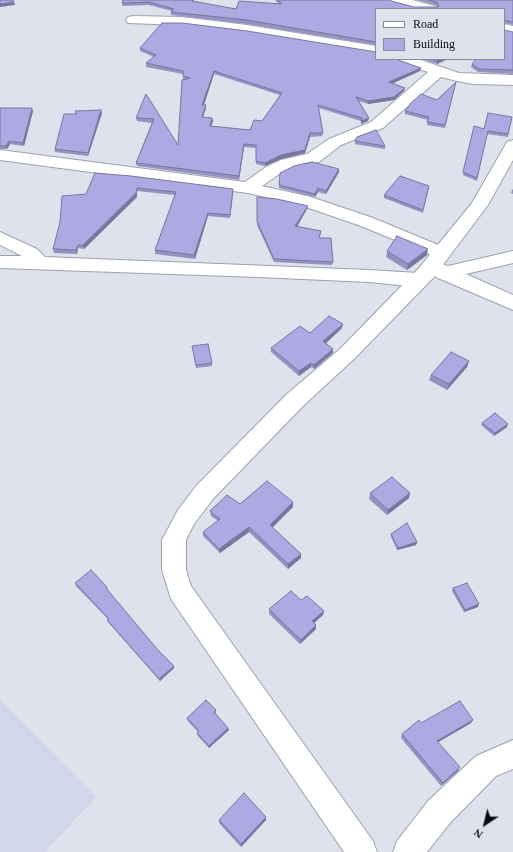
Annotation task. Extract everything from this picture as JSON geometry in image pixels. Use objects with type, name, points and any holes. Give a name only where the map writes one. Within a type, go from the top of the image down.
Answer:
[{"type":"street","points":[[396,0],[426,8]]},
{"type":"street","points":[[133,20],[182,21],[247,29],[375,50]]},
{"type":"street","points":[[406,60],[457,77],[513,80]]},
{"type":"street","points":[[248,188],[272,171],[287,164],[313,158],[335,142],[377,125],[439,71]]},
{"type":"street","points":[[362,852],[180,591],[174,570],[174,540],[186,517],[205,492],[295,400],[347,354],[434,268],[479,205],[513,145]]},
{"type":"street","points":[[0,155],[248,188],[312,203],[367,222],[434,268],[513,303]]},
{"type":"street","points":[[0,238],[17,245],[30,253],[41,264]]},
{"type":"street","points":[[0,262],[370,276],[513,257]]},
{"type":"street","points":[[408,852],[439,812],[486,766],[513,754]]},
{"type":"shaded area","points":[[0,700],[96,797],[45,852],[0,852]]},
{"type":"building","points":[[0,0],[13,0],[14,2],[0,4]]},
{"type":"building","points":[[123,0],[193,0],[192,1],[236,9],[239,1],[282,4],[278,0],[390,0],[414,7],[438,7],[437,2],[429,0],[513,0],[513,22],[505,20],[505,8],[375,8],[375,42],[247,20],[171,12],[174,9],[149,2],[122,3]]},
{"type":"building","points":[[162,23],[182,23],[247,31],[375,52],[375,60],[398,60],[421,68],[389,82],[405,88],[394,97],[368,101],[356,97],[369,118],[361,121],[362,118],[318,105],[323,133],[310,133],[305,150],[281,155],[265,163],[256,161],[256,145],[244,144],[239,176],[136,163],[154,119],[136,118],[146,94],[178,145],[182,80],[190,78],[183,76],[183,71],[146,63],[156,55],[140,48]],"holes":[[[214,71],[282,93],[262,121],[254,120],[250,130],[210,126],[212,118],[202,117],[206,105],[202,105]]]},
{"type":"building","points":[[505,30],[513,32],[513,70],[479,69],[472,64],[475,60],[505,60]]},
{"type":"building","points":[[456,82],[445,125],[427,122],[429,117],[405,111],[421,94],[437,100]]},
{"type":"building","points":[[0,108],[32,108],[23,143],[9,141],[6,146],[0,146]]},
{"type":"building","points":[[101,110],[88,153],[55,149],[64,114],[77,114],[75,111]]},
{"type":"building","points":[[488,113],[512,117],[508,134],[488,131],[477,178],[463,172],[474,126],[484,129]]},
{"type":"building","points":[[376,130],[385,146],[355,141],[357,137]]},
{"type":"building","points":[[312,162],[339,169],[326,191],[318,188],[315,194],[279,185],[280,173],[294,166]]},
{"type":"building","points":[[95,173],[233,189],[230,215],[208,213],[194,255],[155,250],[176,192],[137,188],[136,193],[83,245],[78,245],[76,250],[53,249],[60,222],[62,196],[86,194]]},
{"type":"building","points":[[400,176],[429,186],[423,210],[384,195]]},
{"type":"building","points":[[257,197],[277,199],[308,206],[295,226],[321,231],[319,238],[331,238],[333,262],[274,259],[257,221]]},
{"type":"building","points":[[397,236],[428,249],[408,264],[387,251]]},
{"type":"building","points":[[329,316],[343,324],[323,341],[333,349],[314,365],[311,363],[299,371],[271,348],[300,326],[310,333]]},
{"type":"building","points":[[208,344],[212,363],[196,365],[192,346]]},
{"type":"building","points":[[451,352],[469,361],[449,384],[431,375]]},
{"type":"building","points":[[495,413],[508,424],[495,433],[482,423]]},
{"type":"building","points":[[392,477],[410,493],[388,510],[370,493]]},
{"type":"building","points":[[267,481],[293,502],[270,525],[301,554],[288,564],[249,527],[219,549],[203,532],[220,519],[210,511],[227,495],[240,504]]},
{"type":"building","points":[[407,523],[417,542],[398,548],[391,534]]},
{"type":"building","points":[[91,570],[107,587],[106,588],[157,649],[174,666],[159,679],[107,620],[109,619],[75,583]]},
{"type":"building","points":[[467,583],[479,604],[465,610],[453,588]]},
{"type":"building","points":[[291,591],[301,600],[307,596],[324,611],[312,621],[316,625],[301,640],[269,609]]},
{"type":"building","points":[[206,700],[216,710],[214,712],[228,728],[209,746],[197,733],[199,731],[187,718]]},
{"type":"building","points":[[460,701],[473,720],[437,741],[460,767],[443,783],[402,734],[419,720],[421,723]]},
{"type":"building","points":[[244,793],[266,817],[241,844],[219,820]]}]
